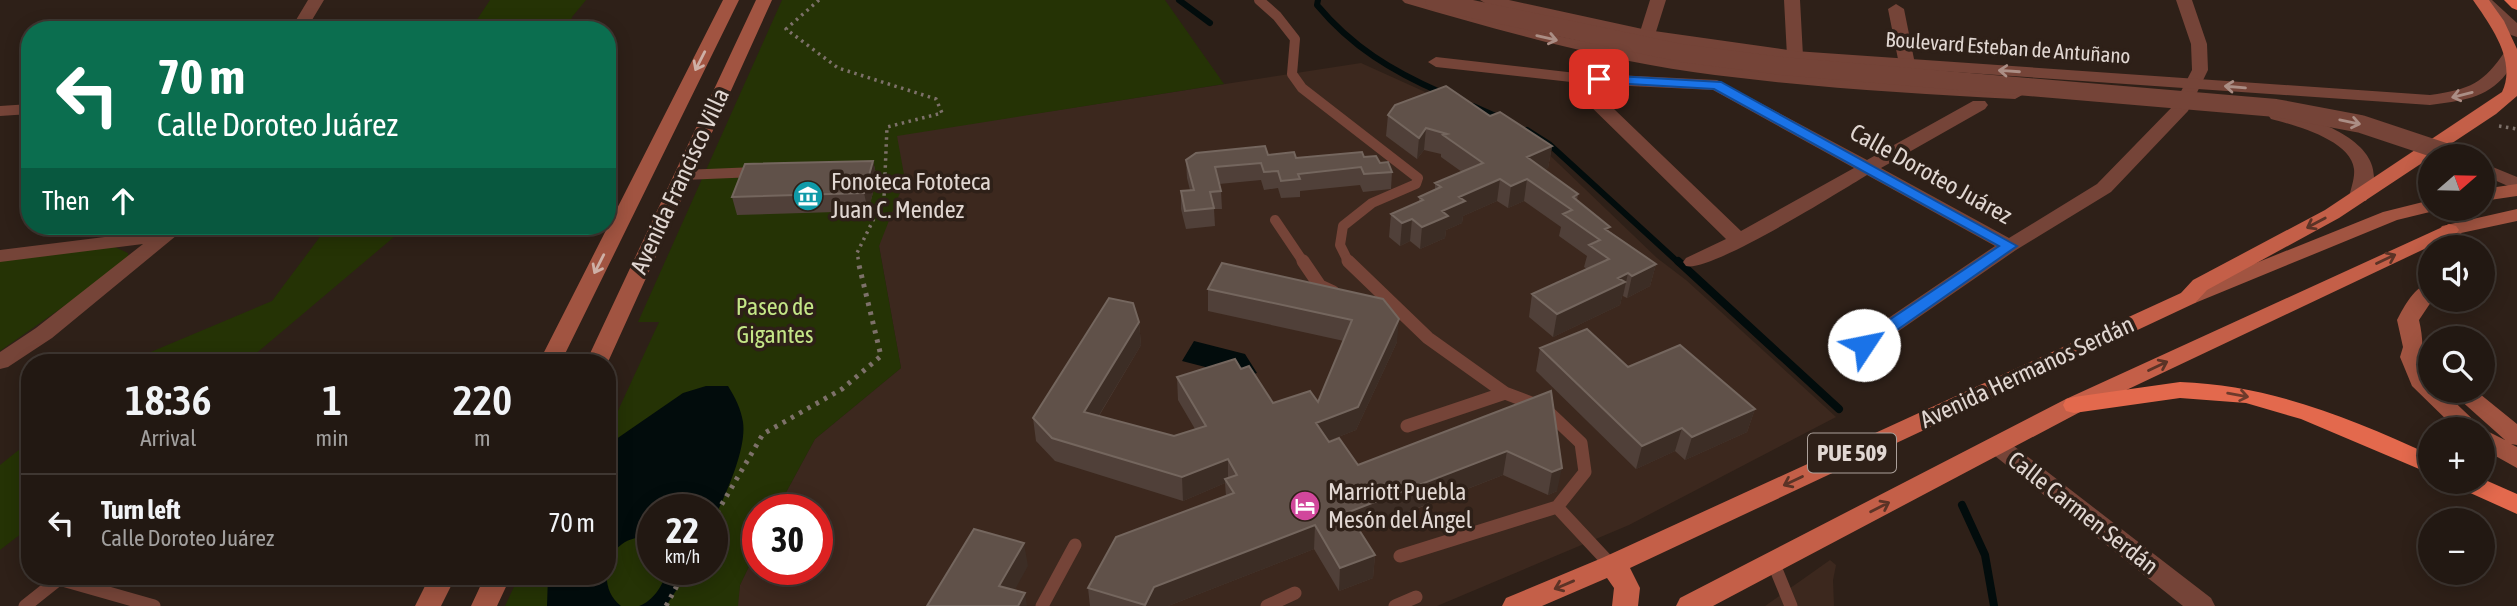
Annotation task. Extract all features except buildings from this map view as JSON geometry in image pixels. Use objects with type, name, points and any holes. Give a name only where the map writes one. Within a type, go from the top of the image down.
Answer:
[{"type":"highway","points":[[2512,0],[2517,5]]},
{"type":"highway","points":[[2074,405],[2182,390],[2242,396],[2314,415],[2418,459]]},
{"type":"highway","points":[[2494,494],[2517,505]]},
{"type":"main road","name":"Avenida Francisco Villa","points":[[616,230],[731,0]]},
{"type":"main road","name":"Avenida Francisco Villa","points":[[601,354],[764,0]]},
{"type":"main road","points":[[2188,298],[2200,285],[2359,197],[2502,101],[2516,80],[2517,71],[2512,53],[2482,0]]},
{"type":"main road","points":[[2496,193],[2517,190]]},
{"type":"main road","name":"Avenida Hermanos Serdán","points":[[1515,606],[1611,565],[2188,298],[2390,216],[2418,209]]},
{"type":"main road","name":"Avenida Hermanos Serdán","points":[[2462,235],[2517,215]]},
{"type":"main road","name":"Avenida Francisco Villa","points":[[554,354],[614,235]]},
{"type":"main road","name":"Avenida Hermanos Serdán","points":[[1692,605],[2074,405],[2418,254]]},
{"type":"main road","points":[[2418,302],[2408,320],[2418,344]]},
{"type":"main road","points":[[2418,355],[2411,357],[2418,376]]},
{"type":"main road","points":[[2441,403],[2456,417]]},
{"type":"main road","points":[[2476,403],[2517,437]]},
{"type":"main road","points":[[2495,444],[2517,458]]},
{"type":"main road","points":[[1611,565],[1626,582],[1630,592],[1625,606]]},
{"type":"main road","points":[[428,606],[438,585]]},
{"type":"main road","points":[[484,606],[494,585]]},
{"type":"street","points":[[303,21],[316,0]]},
{"type":"street","points":[[1410,0],[1541,37],[1691,67],[1830,83],[2289,117],[2329,133],[2349,147],[2363,168],[2359,197]]},
{"type":"street","name":"Boulevard Esteban de Antuñano","points":[[1432,0],[1681,53],[1769,65],[2287,110],[2361,124],[2421,144]]},
{"type":"street","name":"Boulevard Esteban de Antuñano","points":[[1488,0],[1533,5],[1647,35],[1795,56],[2430,100],[2457,97],[2483,89],[2497,78],[2512,53]]},
{"type":"street","points":[[1647,35],[1658,0]]},
{"type":"street","points":[[1792,0],[1795,56]]},
{"type":"street","points":[[1843,359],[2009,246],[2104,188],[2182,107],[2200,70],[2199,44],[2184,0]]},
{"type":"street","points":[[2482,0],[2517,32]]},
{"type":"street","points":[[1896,9],[1907,64]]},
{"type":"street","points":[[1436,62],[1581,84],[1739,240]]},
{"type":"street","name":"Calle Doroteo Juárez","points":[[1581,84],[1717,85],[2009,246]]},
{"type":"street","points":[[1693,262],[1739,240],[1979,105]]},
{"type":"street","points":[[0,111],[21,109]]},
{"type":"street","points":[[2496,174],[2517,184]]},
{"type":"street","points":[[0,256],[141,235]]},
{"type":"street","points":[[0,362],[44,332],[168,235]]},
{"type":"street","name":"Calle Carmen Serdán","points":[[1998,446],[2202,606]]},
{"type":"lane","points":[[1259,0],[1277,16],[1295,39],[1292,74],[1302,88],[1418,178],[1416,184],[1372,203],[1343,226],[1340,245],[1350,265],[1428,338],[1505,393],[1544,408],[1581,443],[1585,472],[1557,507],[1400,556]]},
{"type":"lane","points":[[683,175],[768,172]]},
{"type":"lane","points":[[1275,220],[1320,286],[1344,298]]},
{"type":"lane","points":[[1392,320],[1428,338]]},
{"type":"lane","points":[[1407,426],[1505,393]]},
{"type":"lane","points":[[1557,507],[1611,565]]},
{"type":"lane","points":[[1042,606],[1075,545]]},
{"type":"lane","points":[[1773,562],[1791,606]]},
{"type":"lane","points":[[25,606],[51,585]]},
{"type":"lane","points":[[80,585],[155,606]]},
{"type":"lane","points":[[1267,606],[1295,593]]},
{"type":"lane","points":[[1395,606],[1416,597]]},
{"type":"path","points":[[728,494],[762,435],[842,389],[881,356],[857,253],[884,198],[887,127],[942,113],[936,99],[838,68],[786,29],[819,0]]},
{"type":"path","points":[[666,606],[677,585]]},
{"type":"shaded area","points":[[1361,63],[1536,142],[1657,258],[1686,280],[1836,417],[1629,525],[1437,606],[737,606],[742,581],[742,585],[833,585],[833,494],[785,494],[815,439],[901,368],[879,246],[897,135]]},
{"type":"shaded area","points":[[1194,341],[1245,354],[1257,373],[1222,384],[1213,369],[1182,361]]},
{"type":"shaded area","points":[[706,386],[728,386],[741,412],[743,433],[742,446],[725,494],[637,494],[637,538],[625,542],[616,549],[616,440],[683,393]]},
{"type":"shaded area","points":[[1830,560],[1836,565],[1833,580],[1834,606],[1765,606]]},
{"type":"shaded area","points":[[548,585],[608,585],[612,597],[621,606],[547,606]]},
{"type":"shaded area","points":[[661,585],[680,585],[666,606],[639,606],[644,604]]},
{"type":"green space","points":[[490,0],[586,0],[571,21],[476,21]]},
{"type":"green space","name":"Paseo de Gigantes","points":[[782,0],[1165,0],[1224,84],[897,136],[905,180],[879,246],[901,368],[815,439],[785,494],[742,494],[742,581],[738,606],[505,606],[515,585],[616,585],[616,415],[659,322],[638,322]]},
{"type":"green space","points":[[321,235],[396,235],[255,354],[146,354],[272,301]]},
{"type":"green space","points":[[115,247],[128,253],[120,267],[0,351],[0,260]]},
{"type":"green space","points":[[21,448],[21,534],[0,550],[0,465]]},
{"type":"waterway","points":[[1179,0],[1210,23]]},
{"type":"waterway","points":[[1318,0],[1317,5],[1330,20],[1359,46],[1390,67],[1442,93]]},
{"type":"waterway","points":[[1473,106],[1500,118]]},
{"type":"waterway","points":[[1527,130],[1549,144],[1679,263]]},
{"type":"waterway","points":[[1678,261],[1839,409]]},
{"type":"waterway","points":[[1962,505],[1985,555],[1994,606]]},
{"type":"place","name":"Fonoteca Fototeca Juan C. Mendez","points":[[808,196]]},
{"type":"place","name":"Marriott Puebla Mesón del Ángel","points":[[1305,506]]},
{"type":"route","points":[[1599,79],[1717,85],[2009,246],[1864,345]]}]
